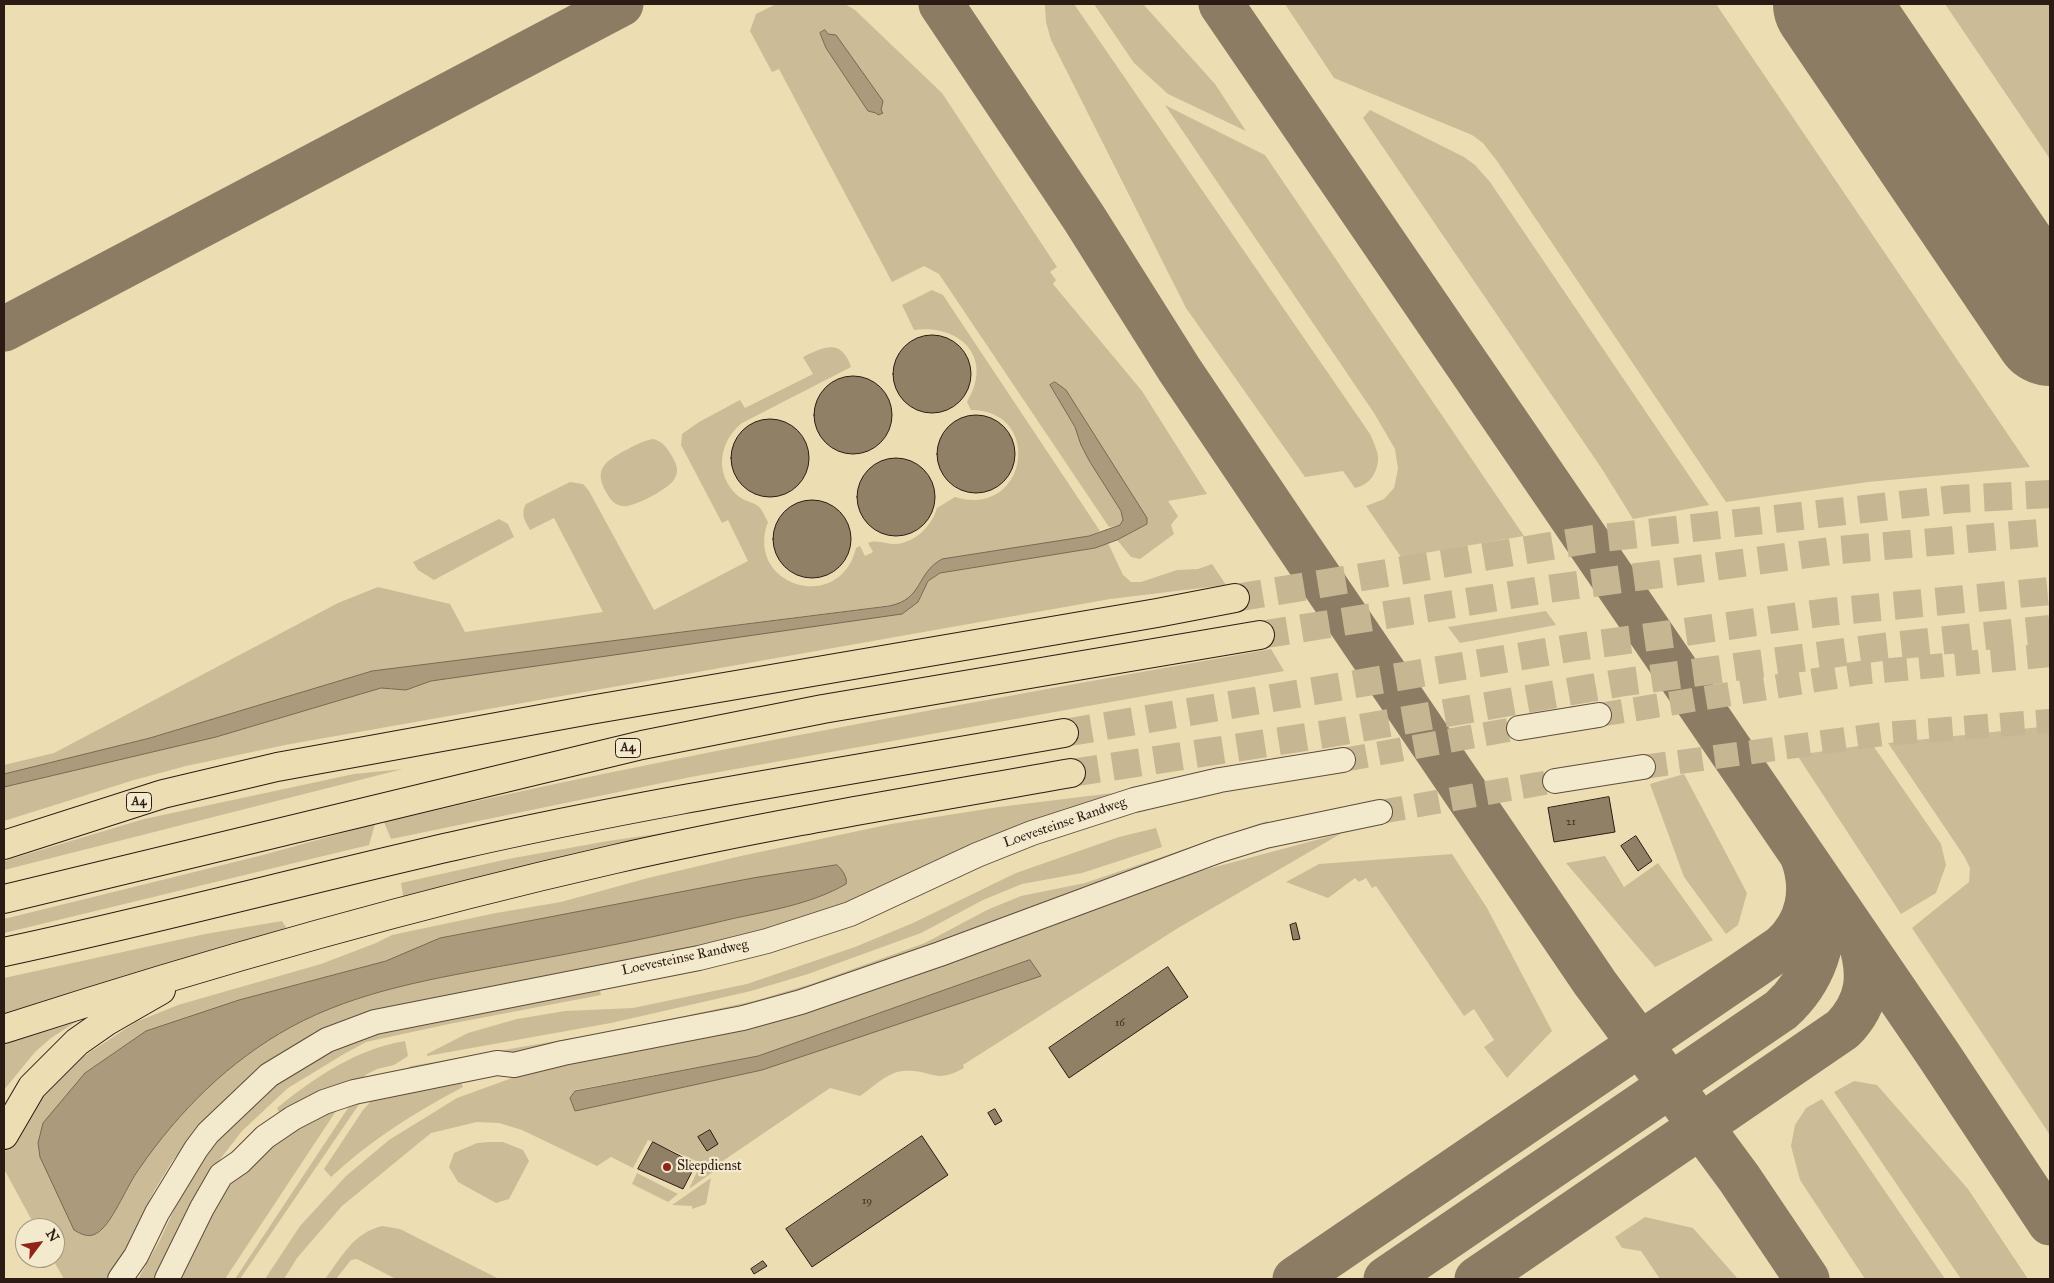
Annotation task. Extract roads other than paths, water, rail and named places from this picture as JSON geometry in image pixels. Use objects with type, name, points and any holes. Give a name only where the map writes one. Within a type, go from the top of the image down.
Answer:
[{"type":"highway","name":"A4","points":[[4,845],[162,794],[277,767],[590,710],[1235,598]]},
{"type":"highway","name":"A4","points":[[4,899],[642,745],[823,709],[1260,635]]},
{"type":"highway","points":[[4,952],[100,932],[456,845],[653,806],[1064,733]]},
{"type":"highway","points":[[4,1029],[192,971],[486,890],[618,858],[786,824],[1071,773]]},
{"type":"highway","points":[[4,1135],[32,1087],[77,1042],[107,1021],[139,1004],[192,971]]},
{"type":"street","points":[[1519,728],[1599,715]]},
{"type":"street","name":"Loevesteinse Randweg","points":[[120,1279],[136,1256],[157,1213],[196,1149],[208,1134],[269,1075],[328,1040],[375,1022],[700,958],[767,940],[850,914],[977,855],[1032,833],[1134,800],[1220,780],[1344,760]]},
{"type":"street","points":[[1555,781],[1643,767]]},
{"type":"street","points":[[167,1279],[221,1174],[240,1162],[265,1137],[293,1118],[324,1102],[354,1092],[497,1063],[514,1065],[751,1016],[801,1002],[940,954],[1220,850],[1265,836],[1380,812]]},
{"type":"tunnel","points":[[1235,598],[1593,539],[1954,499],[2050,494]]},
{"type":"tunnel","points":[[1260,635],[1548,589],[1838,550],[2050,532]]},
{"type":"tunnel","points":[[1064,733],[1570,648],[1828,612],[2050,591]]},
{"type":"tunnel","points":[[1071,773],[1326,734],[1619,683],[1882,647],[2050,629]]},
{"type":"tunnel","points":[[1599,715],[1860,673],[2050,655]]},
{"type":"tunnel","points":[[1643,767],[1883,734],[2050,721]]},
{"type":"tunnel","points":[[1343,760],[1519,728]]},
{"type":"tunnel","points":[[1380,812],[1555,781]]},
{"type":"place","name":"Sleepdienst","points":[[667,1167]]}]
